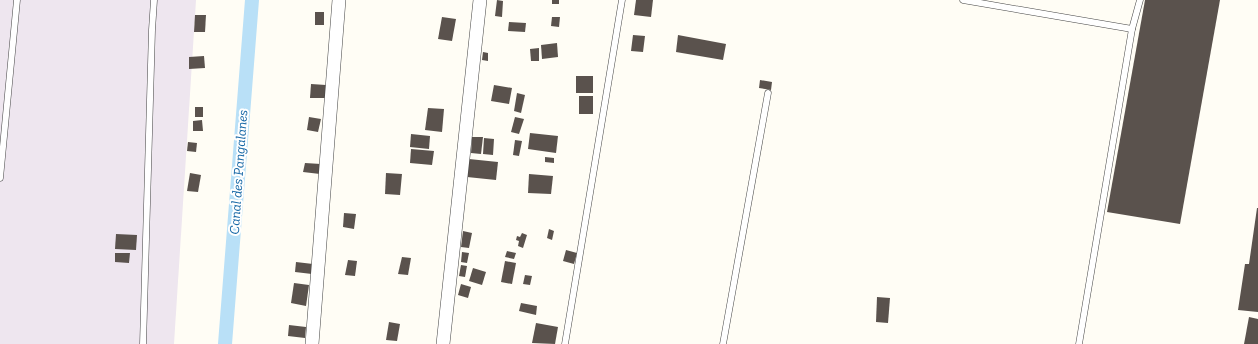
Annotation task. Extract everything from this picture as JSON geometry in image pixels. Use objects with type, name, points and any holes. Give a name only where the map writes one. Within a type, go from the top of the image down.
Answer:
[{"type":"street","points":[[312,344],[339,0]]},
{"type":"street","points":[[443,344],[480,0]]},
{"type":"lane","points":[[0,178],[17,0]]},
{"type":"lane","points":[[143,344],[154,0]]},
{"type":"lane","points":[[565,344],[622,0]]},
{"type":"lane","points":[[963,0],[1132,29]]},
{"type":"lane","points":[[1079,344],[1132,29],[1140,0]]},
{"type":"lane","points":[[723,344],[768,93]]},
{"type":"shaded area","points":[[0,0],[196,0],[174,344],[0,344]]},
{"type":"building","points":[[497,0],[503,1],[502,17],[495,16]]},
{"type":"building","points":[[552,0],[559,0],[559,4],[552,4]]},
{"type":"building","points":[[636,0],[653,0],[651,17],[634,15]]},
{"type":"building","points":[[1145,0],[1220,0],[1180,224],[1107,212]]},
{"type":"building","points":[[315,12],[324,12],[324,25],[315,25]]},
{"type":"building","points":[[195,15],[206,15],[205,32],[194,32]]},
{"type":"building","points":[[442,17],[456,19],[452,41],[438,39]]},
{"type":"building","points":[[552,17],[560,17],[559,27],[551,26]]},
{"type":"building","points":[[509,22],[526,23],[525,32],[508,31]]},
{"type":"building","points":[[633,35],[645,36],[643,52],[631,51]]},
{"type":"building","points":[[678,35],[726,44],[723,60],[676,52]]},
{"type":"building","points":[[557,43],[558,57],[542,59],[541,45]]},
{"type":"building","points":[[539,48],[539,61],[531,61],[530,49]]},
{"type":"building","points":[[483,52],[488,53],[488,61],[482,60]]},
{"type":"building","points":[[204,56],[205,68],[189,69],[189,57]]},
{"type":"building","points":[[576,76],[593,76],[593,93],[576,93]]},
{"type":"building","points":[[760,80],[772,82],[771,90],[759,88]]},
{"type":"building","points":[[311,84],[326,85],[326,98],[310,98]]},
{"type":"building","points":[[494,85],[512,88],[509,104],[491,101]]},
{"type":"building","points":[[517,93],[525,95],[521,113],[514,111]]},
{"type":"building","points":[[579,96],[593,96],[593,114],[579,114]]},
{"type":"building","points":[[195,107],[203,107],[203,117],[195,117]]},
{"type":"building","points":[[428,108],[444,109],[442,132],[425,130]]},
{"type":"building","points":[[309,117],[321,119],[318,132],[307,130]]},
{"type":"building","points":[[515,117],[524,119],[519,134],[511,132]]},
{"type":"building","points":[[202,120],[203,131],[193,131],[193,121]]},
{"type":"building","points":[[530,133],[558,136],[556,153],[528,149]]},
{"type":"building","points":[[411,134],[430,136],[429,149],[410,147]]},
{"type":"building","points":[[472,137],[483,137],[481,154],[471,153]]},
{"type":"building","points":[[484,138],[494,139],[493,155],[483,154]]},
{"type":"building","points":[[515,140],[522,141],[519,156],[513,155]]},
{"type":"building","points":[[188,142],[197,143],[196,152],[187,151]]},
{"type":"building","points":[[411,149],[434,151],[432,165],[410,163]]},
{"type":"building","points":[[545,157],[554,158],[554,163],[545,162]]},
{"type":"building","points":[[469,159],[498,162],[496,180],[467,177]]},
{"type":"building","points":[[305,163],[321,164],[320,174],[303,172]]},
{"type":"building","points":[[190,173],[201,175],[198,192],[187,191]]},
{"type":"building","points":[[386,173],[402,174],[400,195],[385,194]]},
{"type":"building","points":[[529,174],[553,176],[551,194],[528,193]]},
{"type":"building","points":[[1257,208],[1258,312],[1238,310],[1245,264],[1249,264]]},
{"type":"building","points":[[344,213],[356,214],[354,229],[343,227]]},
{"type":"building","points":[[549,229],[554,231],[552,240],[547,238]]},
{"type":"building","points":[[463,231],[472,233],[469,248],[461,247]]},
{"type":"building","points":[[522,233],[527,235],[523,248],[518,246],[519,241],[516,240],[517,236],[520,237]]},
{"type":"building","points":[[116,234],[137,235],[136,250],[115,249]]},
{"type":"building","points":[[566,250],[577,253],[574,264],[563,261]]},
{"type":"building","points":[[507,251],[516,253],[514,259],[505,257]]},
{"type":"building","points":[[462,252],[469,253],[467,263],[461,262]]},
{"type":"building","points":[[115,253],[130,253],[129,263],[115,262]]},
{"type":"building","points":[[402,257],[411,258],[408,275],[398,274]]},
{"type":"building","points":[[348,260],[357,261],[355,276],[345,275]]},
{"type":"building","points":[[505,261],[516,263],[512,284],[501,282]]},
{"type":"building","points":[[296,262],[313,264],[312,274],[295,272]]},
{"type":"building","points":[[461,265],[467,266],[465,277],[459,276]]},
{"type":"building","points":[[473,268],[486,272],[482,285],[469,281]]},
{"type":"building","points":[[525,275],[532,276],[530,285],[523,284]]},
{"type":"building","points":[[294,283],[309,285],[306,306],[291,303]]},
{"type":"building","points":[[461,284],[471,287],[468,298],[458,295]]},
{"type":"building","points":[[877,297],[890,298],[888,323],[876,322]]},
{"type":"building","points":[[521,303],[537,306],[536,315],[519,311]]},
{"type":"building","points":[[1249,317],[1258,319],[1258,344],[1244,344]]},
{"type":"building","points":[[389,322],[400,324],[397,341],[386,340]]},
{"type":"building","points":[[536,323],[558,327],[555,344],[532,343]]},
{"type":"building","points":[[289,325],[306,327],[305,338],[288,336]]},
{"type":"waterway","name":"Canal des Pangalanes","points":[[225,344],[252,0]]}]
